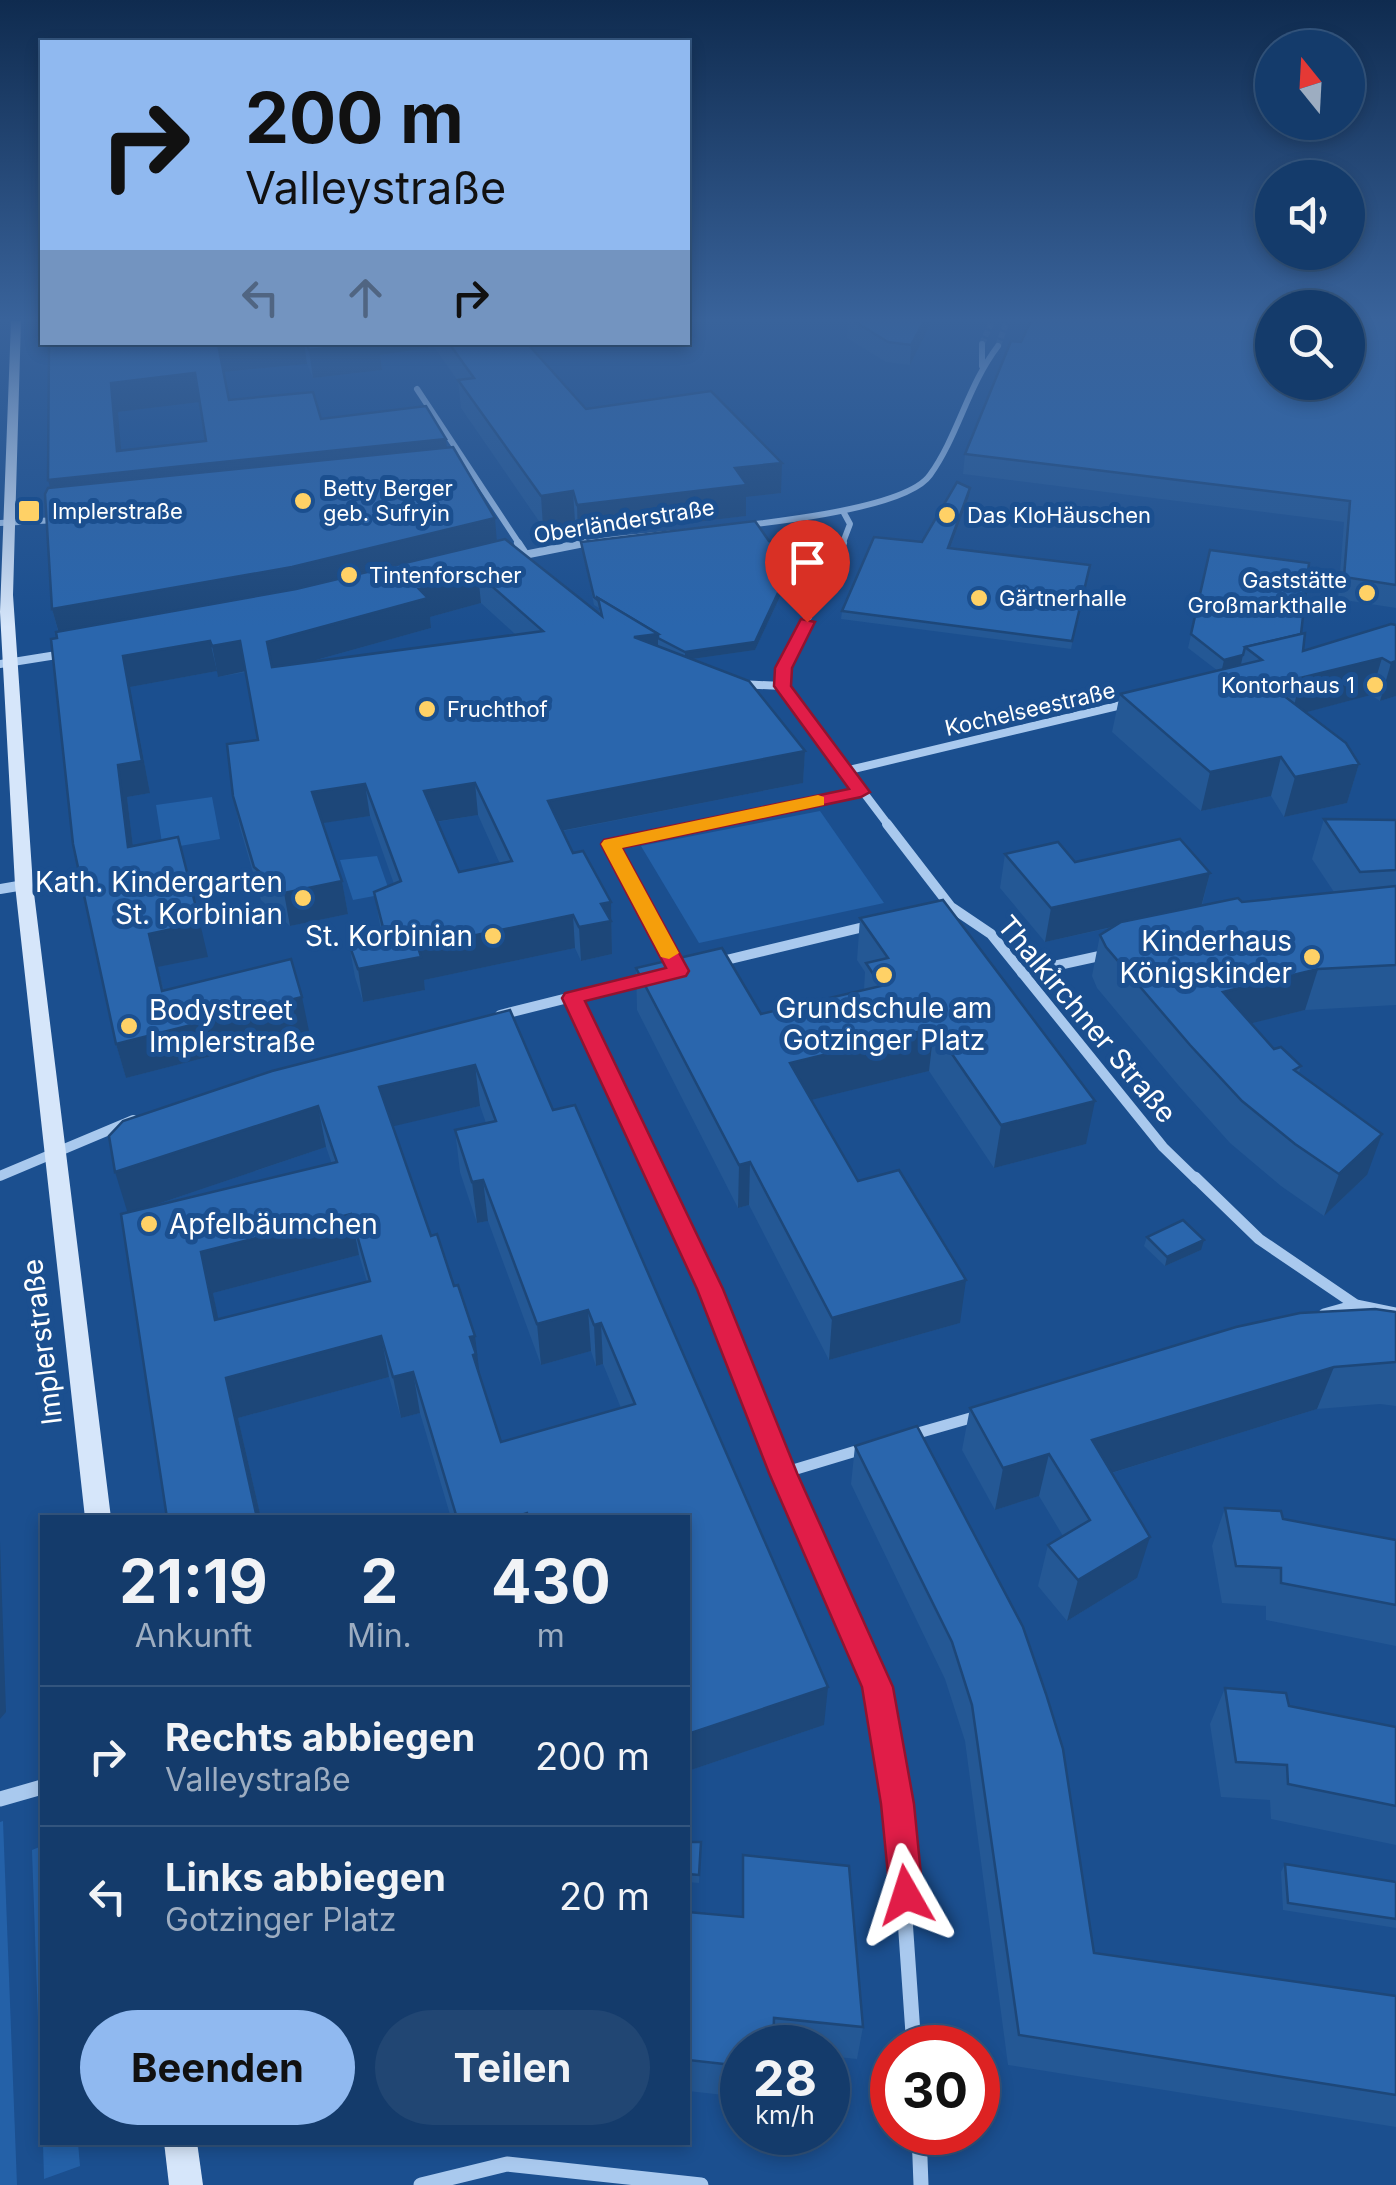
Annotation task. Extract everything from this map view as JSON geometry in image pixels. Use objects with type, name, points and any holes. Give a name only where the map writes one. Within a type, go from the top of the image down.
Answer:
[{"type":"main road","name":"Implerstraße","points":[[5,425],[5,664],[53,1152],[98,1515]]},
{"type":"main road","points":[[180,2145],[186,2185]]},
{"type":"street","points":[[439,423],[533,562]]},
{"type":"street","points":[[730,682],[783,686],[784,668],[848,533],[850,524],[844,513],[899,498],[929,478],[955,423]]},
{"type":"street","name":"Oberländerstraße","points":[[501,560],[618,536],[844,513]]},
{"type":"street","points":[[4,523],[74,518]]},
{"type":"street","points":[[5,664],[77,652]]},
{"type":"street","name":"Thalkirchner Straße","points":[[783,686],[951,907],[980,924],[1163,1147],[1193,1178],[1259,1239],[1356,1305],[1396,1313]]},
{"type":"street","name":"Kochelseestraße","points":[[845,771],[1150,698]]},
{"type":"street","points":[[678,971],[610,844],[861,792]]},
{"type":"street","points":[[0,889],[24,884]]},
{"type":"street","points":[[932,911],[951,907]]},
{"type":"street","points":[[482,1020],[880,924]]},
{"type":"street","points":[[1022,973],[1116,952]]},
{"type":"street","points":[[572,998],[710,1289],[783,1473],[878,1687],[898,1804],[912,2025]]},
{"type":"street","points":[[0,1176],[147,1114]]},
{"type":"street","points":[[1304,1320],[1356,1305]]},
{"type":"street","points":[[895,1440],[1000,1409]]},
{"type":"street","points":[[783,1473],[876,1445]]},
{"type":"street","points":[[0,1799],[40,1789]]},
{"type":"street","points":[[920,2155],[922,2185]]},
{"type":"street","points":[[421,2185],[507,2164],[702,2185]]},
{"type":"shaded area","points":[[212,797],[220,839],[163,849],[156,805]]},
{"type":"shaded area","points":[[820,811],[884,903],[699,943],[641,846]]},
{"type":"shaded area","points":[[377,856],[390,893],[353,900],[340,860]]},
{"type":"shaded area","points":[[3,1821],[17,2185],[0,2185]]},
{"type":"shaded area","points":[[40,1847],[40,2077],[32,1850]]},
{"type":"shaded area","points":[[43,2145],[78,2145],[80,2166],[44,2179]]},
{"type":"building","points":[[48,423],[115,423],[117,451],[206,441],[203,423],[436,423],[446,439],[48,480]]},
{"type":"building","points":[[489,423],[743,423],[782,463],[735,468],[747,485],[577,505],[573,491],[541,496]]},
{"type":"building","points":[[978,423],[1396,423],[1396,585],[1344,577],[1350,501],[965,454]]},
{"type":"building","points":[[453,447],[495,518],[292,567],[52,609],[45,494],[48,488]]},
{"type":"building","name":"Gärtnerhalle","points":[[957,482],[970,488],[948,548],[1090,565],[1072,641],[842,611],[874,537],[922,542]]},
{"type":"building","points":[[755,521],[769,541],[800,546],[755,642],[685,652],[594,597],[581,542]]},
{"type":"building","points":[[505,539],[602,616],[598,598],[658,634],[634,637],[749,681],[805,751],[548,801],[573,853],[583,851],[611,902],[601,904],[611,921],[579,927],[573,915],[418,947],[421,957],[358,969],[349,944],[385,935],[374,892],[401,881],[365,784],[312,792],[342,881],[284,893],[254,867],[233,796],[227,744],[258,740],[240,641],[212,646],[210,641],[123,656],[142,761],[118,765],[128,847],[178,837],[200,923],[149,934],[162,991],[291,959],[302,997],[116,1044],[73,844],[51,639],[57,638],[56,632],[296,589]],"holes":[[[478,574],[543,631],[272,667],[267,642],[428,598],[419,589]],[[475,783],[512,861],[459,872],[424,791]]]},
{"type":"building","points":[[1210,550],[1309,563],[1301,634],[1245,647],[1243,655],[1224,660],[1191,634]]},
{"type":"building","points":[[1396,625],[1396,661],[1391,663],[1382,658],[1300,678],[1299,689],[1289,681],[1271,686],[1346,743],[1359,764],[1295,777],[1281,757],[1210,772],[1120,694],[1262,660],[1245,647],[1305,633],[1303,651]]},
{"type":"building","points":[[1324,819],[1396,820],[1396,870],[1360,872]]},
{"type":"building","points":[[1180,839],[1210,873],[1051,908],[1005,854],[1058,842],[1075,862]]},
{"type":"building","points":[[1396,886],[1396,965],[1318,969],[1223,992],[1274,1049],[1281,1047],[1301,1066],[1294,1070],[1382,1134],[1339,1174],[1242,1101],[1106,947],[1100,935],[1121,922],[1238,898],[1242,902]]},
{"type":"building","points":[[943,900],[1095,1101],[1001,1125],[934,1028],[790,1063],[858,1181],[899,1170],[966,1280],[832,1318],[750,1162],[739,1165],[636,968],[722,948],[761,1014],[881,986],[866,963],[888,958],[860,918]]},
{"type":"building","points":[[510,1010],[553,1110],[575,1105],[828,1687],[690,1733],[690,1515],[456,1515],[413,1372],[393,1377],[381,1336],[226,1378],[256,1515],[167,1515],[121,1214],[337,1162],[318,1106],[115,1172],[109,1136],[123,1121],[272,1071]],"holes":[[[475,1065],[496,1121],[455,1130],[472,1182],[483,1180],[537,1324],[588,1310],[594,1325],[601,1323],[635,1404],[501,1442],[473,1355],[476,1354],[470,1337],[475,1336],[458,1285],[454,1286],[437,1234],[431,1236],[379,1087]],[[351,1214],[370,1281],[215,1320],[201,1252]]]},
{"type":"building","points":[[1183,1220],[1204,1240],[1167,1257],[1147,1237]]},
{"type":"building","points":[[1375,1309],[1396,1312],[1396,1362],[1334,1367],[1092,1440],[1150,1537],[1078,1580],[1048,1545],[1090,1520],[1049,1454],[1003,1468],[970,1408],[1236,1327],[1300,1313]]},
{"type":"building","points":[[917,1426],[1023,1627],[1046,1694],[1063,1749],[1094,1953],[1396,1996],[1396,2095],[1019,2035],[972,1705],[952,1642],[855,1446]]},
{"type":"building","points":[[1225,1508],[1281,1511],[1283,1519],[1396,1540],[1396,1605],[1281,1583],[1281,1568],[1236,1566]]},
{"type":"building","points":[[1225,1688],[1286,1693],[1289,1706],[1396,1727],[1396,1806],[1288,1784],[1287,1765],[1236,1762]]},
{"type":"building","points":[[690,1842],[701,1842],[699,1875],[690,1874]]},
{"type":"building","points":[[743,1855],[849,1866],[863,2027],[774,2018],[774,2025],[720,2025],[720,2064],[690,2060],[690,1912],[743,1917]]},
{"type":"building","points":[[1285,1864],[1396,1882],[1396,1919],[1288,1903]]},
{"type":"slow traffic","points":[[669,953],[610,844],[818,801]]},
{"type":"place","name":"Betty Berger geb. Sufryin","points":[[303,501]]},
{"type":"place","name":"Implerstraße","points":[[29,511]]},
{"type":"place","name":"Das KloHäuschen","points":[[947,515]]},
{"type":"place","name":"Tintenforscher","points":[[349,575]]},
{"type":"place","name":"Gaststätte Großmarkthalle","points":[[1367,593]]},
{"type":"place","name":"Gärtnerhalle","points":[[979,598]]},
{"type":"place","name":"Kontorhaus 1","points":[[1375,685]]},
{"type":"place","name":"Fruchthof","points":[[427,709]]},
{"type":"place","name":"Kath. Kindergarten St. Korbinian","points":[[303,898]]},
{"type":"place","name":"St. Korbinian","points":[[493,936]]},
{"type":"place","name":"Kinderhaus Königskinder","points":[[1312,957]]},
{"type":"place","name":"Grundschule am Gotzinger Platz","points":[[884,975]]},
{"type":"place","name":"Bodystreet Implerstraße","points":[[129,1026]]},
{"type":"place","name":"Apfelbäumchen","points":[[149,1224]]},
{"type":"route","points":[[807,622],[784,668],[783,686],[861,792],[610,844],[678,971],[572,998],[710,1289],[783,1473],[878,1687],[898,1804],[906,1895]]}]
